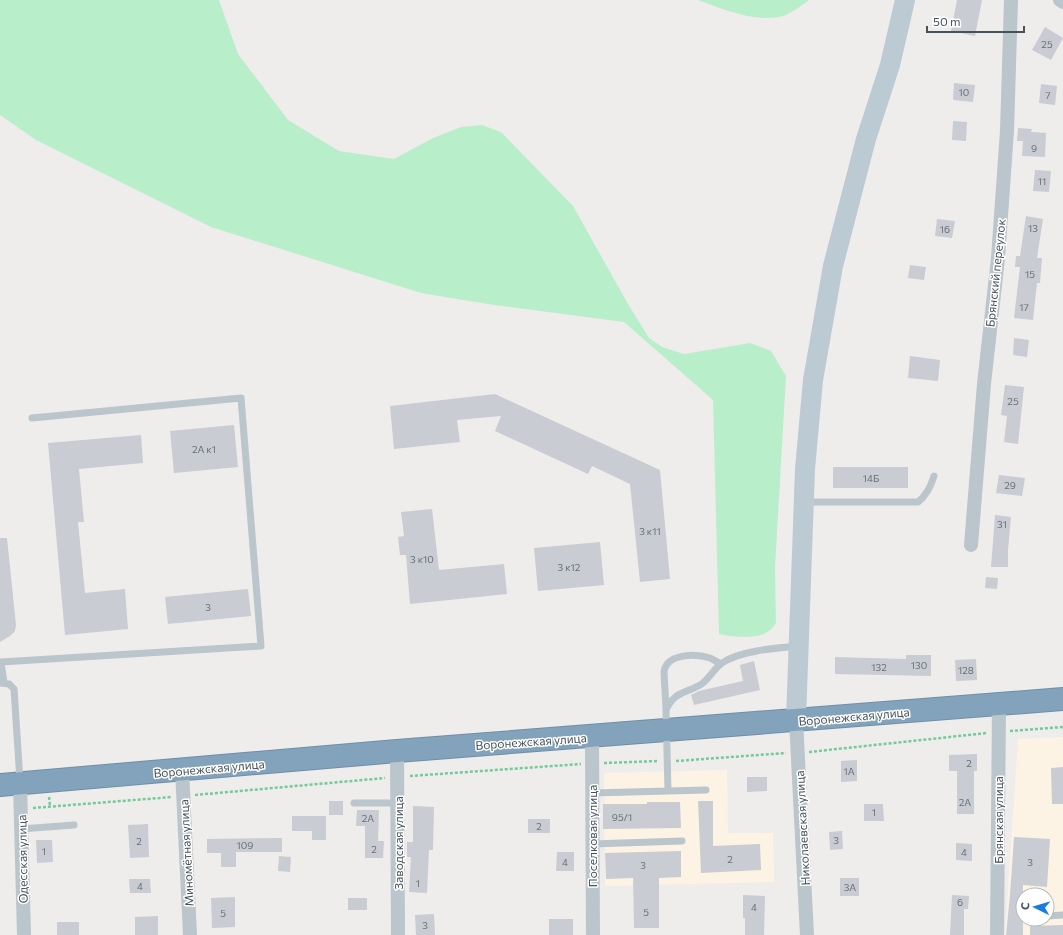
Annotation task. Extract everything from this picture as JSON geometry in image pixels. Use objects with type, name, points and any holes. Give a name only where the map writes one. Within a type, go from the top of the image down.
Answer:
[{"type":"highway","name":"Воронежская улица","points":[[10,785],[397,751],[592,737],[667,720],[796,720],[1063,699]]},
{"type":"main road","points":[[796,720],[805,469],[813,380],[833,266],[866,139],[890,65],[905,0]]},
{"type":"street","name":"Брянский переулок","points":[[971,546],[984,384],[1000,235],[1007,131],[1011,0]]},
{"type":"street","name":"Брянская улица","points":[[997,935],[999,705]]},
{"type":"street","name":"Николаевская улица","points":[[796,720],[807,935]]},
{"type":"street","name":"Поселковая улица","points":[[592,737],[593,935]]},
{"type":"street","name":"Заводская улица","points":[[397,751],[398,935]]},
{"type":"street","name":"Миномётная улица","points":[[182,770],[190,935]]},
{"type":"street","name":"Одесская улица","points":[[10,785],[21,808],[24,935]]},
{"type":"lane","points":[[10,785],[15,692],[13,686],[2,683],[1,662],[261,646],[241,398],[32,418]]},
{"type":"lane","points":[[804,502],[918,502],[927,493],[934,476]]},
{"type":"lane","points":[[667,720],[670,701],[677,695],[702,684],[721,664],[743,654],[799,646]]},
{"type":"lane","points":[[668,791],[667,720],[664,666],[670,661],[690,656],[710,658],[721,664]]},
{"type":"lane","points":[[592,793],[706,790]]},
{"type":"lane","points":[[354,803],[397,803]]},
{"type":"lane","points":[[21,829],[74,825]]},
{"type":"lane","points":[[592,844],[682,841]]},
{"type":"path","points":[[21,808],[184,796],[397,777],[592,763],[668,761],[798,753],[998,732],[1063,727]]},
{"type":"shaded area","points":[[1063,737],[1063,935],[1005,935],[1018,739]]},
{"type":"shaded area","points":[[727,770],[728,833],[773,833],[774,882],[605,886],[604,773]]},
{"type":"green space","points":[[0,0],[219,0],[238,54],[288,120],[339,151],[394,159],[433,138],[461,127],[482,125],[501,132],[573,206],[628,304],[649,338],[662,347],[684,354],[750,343],[771,351],[786,376],[775,567],[776,623],[773,627],[767,632],[757,636],[737,637],[719,634],[713,400],[624,322],[494,305],[421,293],[211,227],[36,140],[0,115]]},
{"type":"green space","points":[[698,0],[809,0],[786,15],[779,17],[759,18],[738,14]]},
{"type":"building","points":[[957,0],[982,0],[975,36],[951,31]]},
{"type":"building","points":[[1045,27],[1063,38],[1051,60],[1032,50]]},
{"type":"building","points":[[954,83],[975,85],[973,102],[953,100]]},
{"type":"building","points":[[1041,84],[1057,86],[1055,105],[1039,103]]},
{"type":"building","points":[[953,121],[967,122],[966,141],[952,140]]},
{"type":"building","points":[[1018,128],[1032,129],[1031,132],[1046,133],[1045,157],[1022,156],[1023,141],[1017,141]]},
{"type":"building","points":[[1035,170],[1051,171],[1049,192],[1033,191]]},
{"type":"building","points":[[1026,216],[1043,219],[1037,258],[1042,258],[1040,283],[1037,283],[1033,320],[1014,318],[1020,267],[1015,267],[1016,256],[1020,256]]},
{"type":"building","points":[[937,219],[955,221],[952,238],[935,236]]},
{"type":"building","points":[[910,265],[926,267],[924,280],[908,278]]},
{"type":"building","points":[[1014,338],[1029,340],[1027,357],[1013,355]]},
{"type":"building","points":[[910,356],[940,360],[938,381],[908,378]]},
{"type":"building","points":[[1005,385],[1024,387],[1018,444],[1004,442],[1007,416],[1001,415]]},
{"type":"building","points":[[495,394],[660,470],[670,579],[640,582],[630,484],[592,466],[588,474],[495,431],[501,416],[457,420],[460,442],[394,449],[390,406]]},
{"type":"building","points":[[234,425],[238,467],[174,473],[170,431]]},
{"type":"building","points":[[141,435],[143,463],[79,469],[84,522],[78,522],[85,593],[125,589],[128,629],[65,635],[48,443]]},
{"type":"building","points":[[833,467],[908,467],[908,488],[833,488]]},
{"type":"building","points":[[999,475],[1025,478],[1022,496],[996,493]]},
{"type":"building","points":[[432,509],[439,570],[504,564],[507,594],[410,604],[406,555],[400,555],[398,537],[404,536],[401,512]]},
{"type":"building","points":[[995,515],[1011,517],[1008,567],[991,567]]},
{"type":"building","points":[[0,538],[7,538],[16,625],[15,631],[0,642]]},
{"type":"building","points":[[600,542],[604,585],[538,591],[534,548]]},
{"type":"building","points":[[986,577],[998,578],[997,589],[985,588]]},
{"type":"building","points":[[248,589],[251,616],[168,624],[165,597]]},
{"type":"building","points":[[906,655],[931,655],[931,676],[835,674],[835,657],[906,659]]},
{"type":"building","points":[[976,659],[977,680],[956,681],[955,660]]},
{"type":"building","points":[[754,661],[760,690],[694,705],[691,695],[699,691],[743,681],[740,665]]},
{"type":"building","points":[[977,754],[977,771],[974,771],[974,814],[957,814],[957,771],[949,771],[949,755]]},
{"type":"building","points":[[857,760],[857,781],[841,782],[841,761]]},
{"type":"building","points":[[1063,767],[1063,804],[1052,804],[1051,768]]},
{"type":"building","points":[[747,777],[767,777],[767,791],[747,792]]},
{"type":"building","points":[[329,801],[343,801],[343,815],[329,815]]},
{"type":"building","points":[[698,801],[713,801],[713,846],[760,844],[761,870],[701,873]]},
{"type":"building","points":[[647,802],[680,802],[681,828],[603,829],[603,804],[647,804]]},
{"type":"building","points":[[864,804],[883,804],[884,821],[864,821]]},
{"type":"building","points":[[413,806],[434,807],[433,850],[429,850],[427,893],[409,892],[411,857],[407,857],[407,842],[413,842]]},
{"type":"building","points":[[357,810],[379,810],[378,841],[384,841],[383,858],[365,858],[365,826],[356,826]]},
{"type":"building","points":[[292,816],[326,816],[326,840],[312,840],[312,831],[292,831]]},
{"type":"building","points":[[528,819],[550,819],[550,833],[528,833]]},
{"type":"building","points":[[148,824],[149,857],[130,858],[128,825]]},
{"type":"building","points":[[842,831],[843,849],[830,850],[829,832]]},
{"type":"building","points":[[1014,837],[1050,839],[1047,887],[1023,885],[1023,887],[1015,887],[1015,927],[1023,927],[1023,935],[1006,935]]},
{"type":"building","points":[[282,838],[282,852],[236,852],[236,867],[221,867],[221,853],[207,853],[207,839]]},
{"type":"building","points":[[36,840],[52,840],[53,862],[37,863]]},
{"type":"building","points":[[956,843],[972,844],[972,861],[956,860]]},
{"type":"building","points":[[681,851],[681,877],[659,878],[659,928],[634,928],[633,878],[606,879],[605,853]]},
{"type":"building","points":[[557,852],[574,852],[574,871],[556,871]]},
{"type":"building","points":[[279,856],[291,857],[290,872],[278,871]]},
{"type":"building","points":[[840,878],[859,878],[859,896],[840,896]]},
{"type":"building","points":[[129,879],[150,879],[151,893],[130,893]]},
{"type":"building","points":[[743,895],[765,896],[764,935],[745,935]]},
{"type":"building","points":[[952,895],[969,896],[968,909],[964,909],[964,935],[950,935]]},
{"type":"building","points":[[235,897],[235,927],[212,928],[211,898]]},
{"type":"building","points":[[348,898],[367,898],[367,910],[348,910]]},
{"type":"building","points":[[434,914],[435,935],[416,935],[415,915]]},
{"type":"building","points":[[158,916],[158,935],[135,935],[135,917]]},
{"type":"building","points":[[549,919],[573,919],[573,935],[549,935]]},
{"type":"building","points":[[57,922],[79,922],[79,935],[57,935]]},
{"type":"building","points":[[1055,925],[1063,925],[1063,935],[1030,935],[1030,927],[1055,927]]}]
